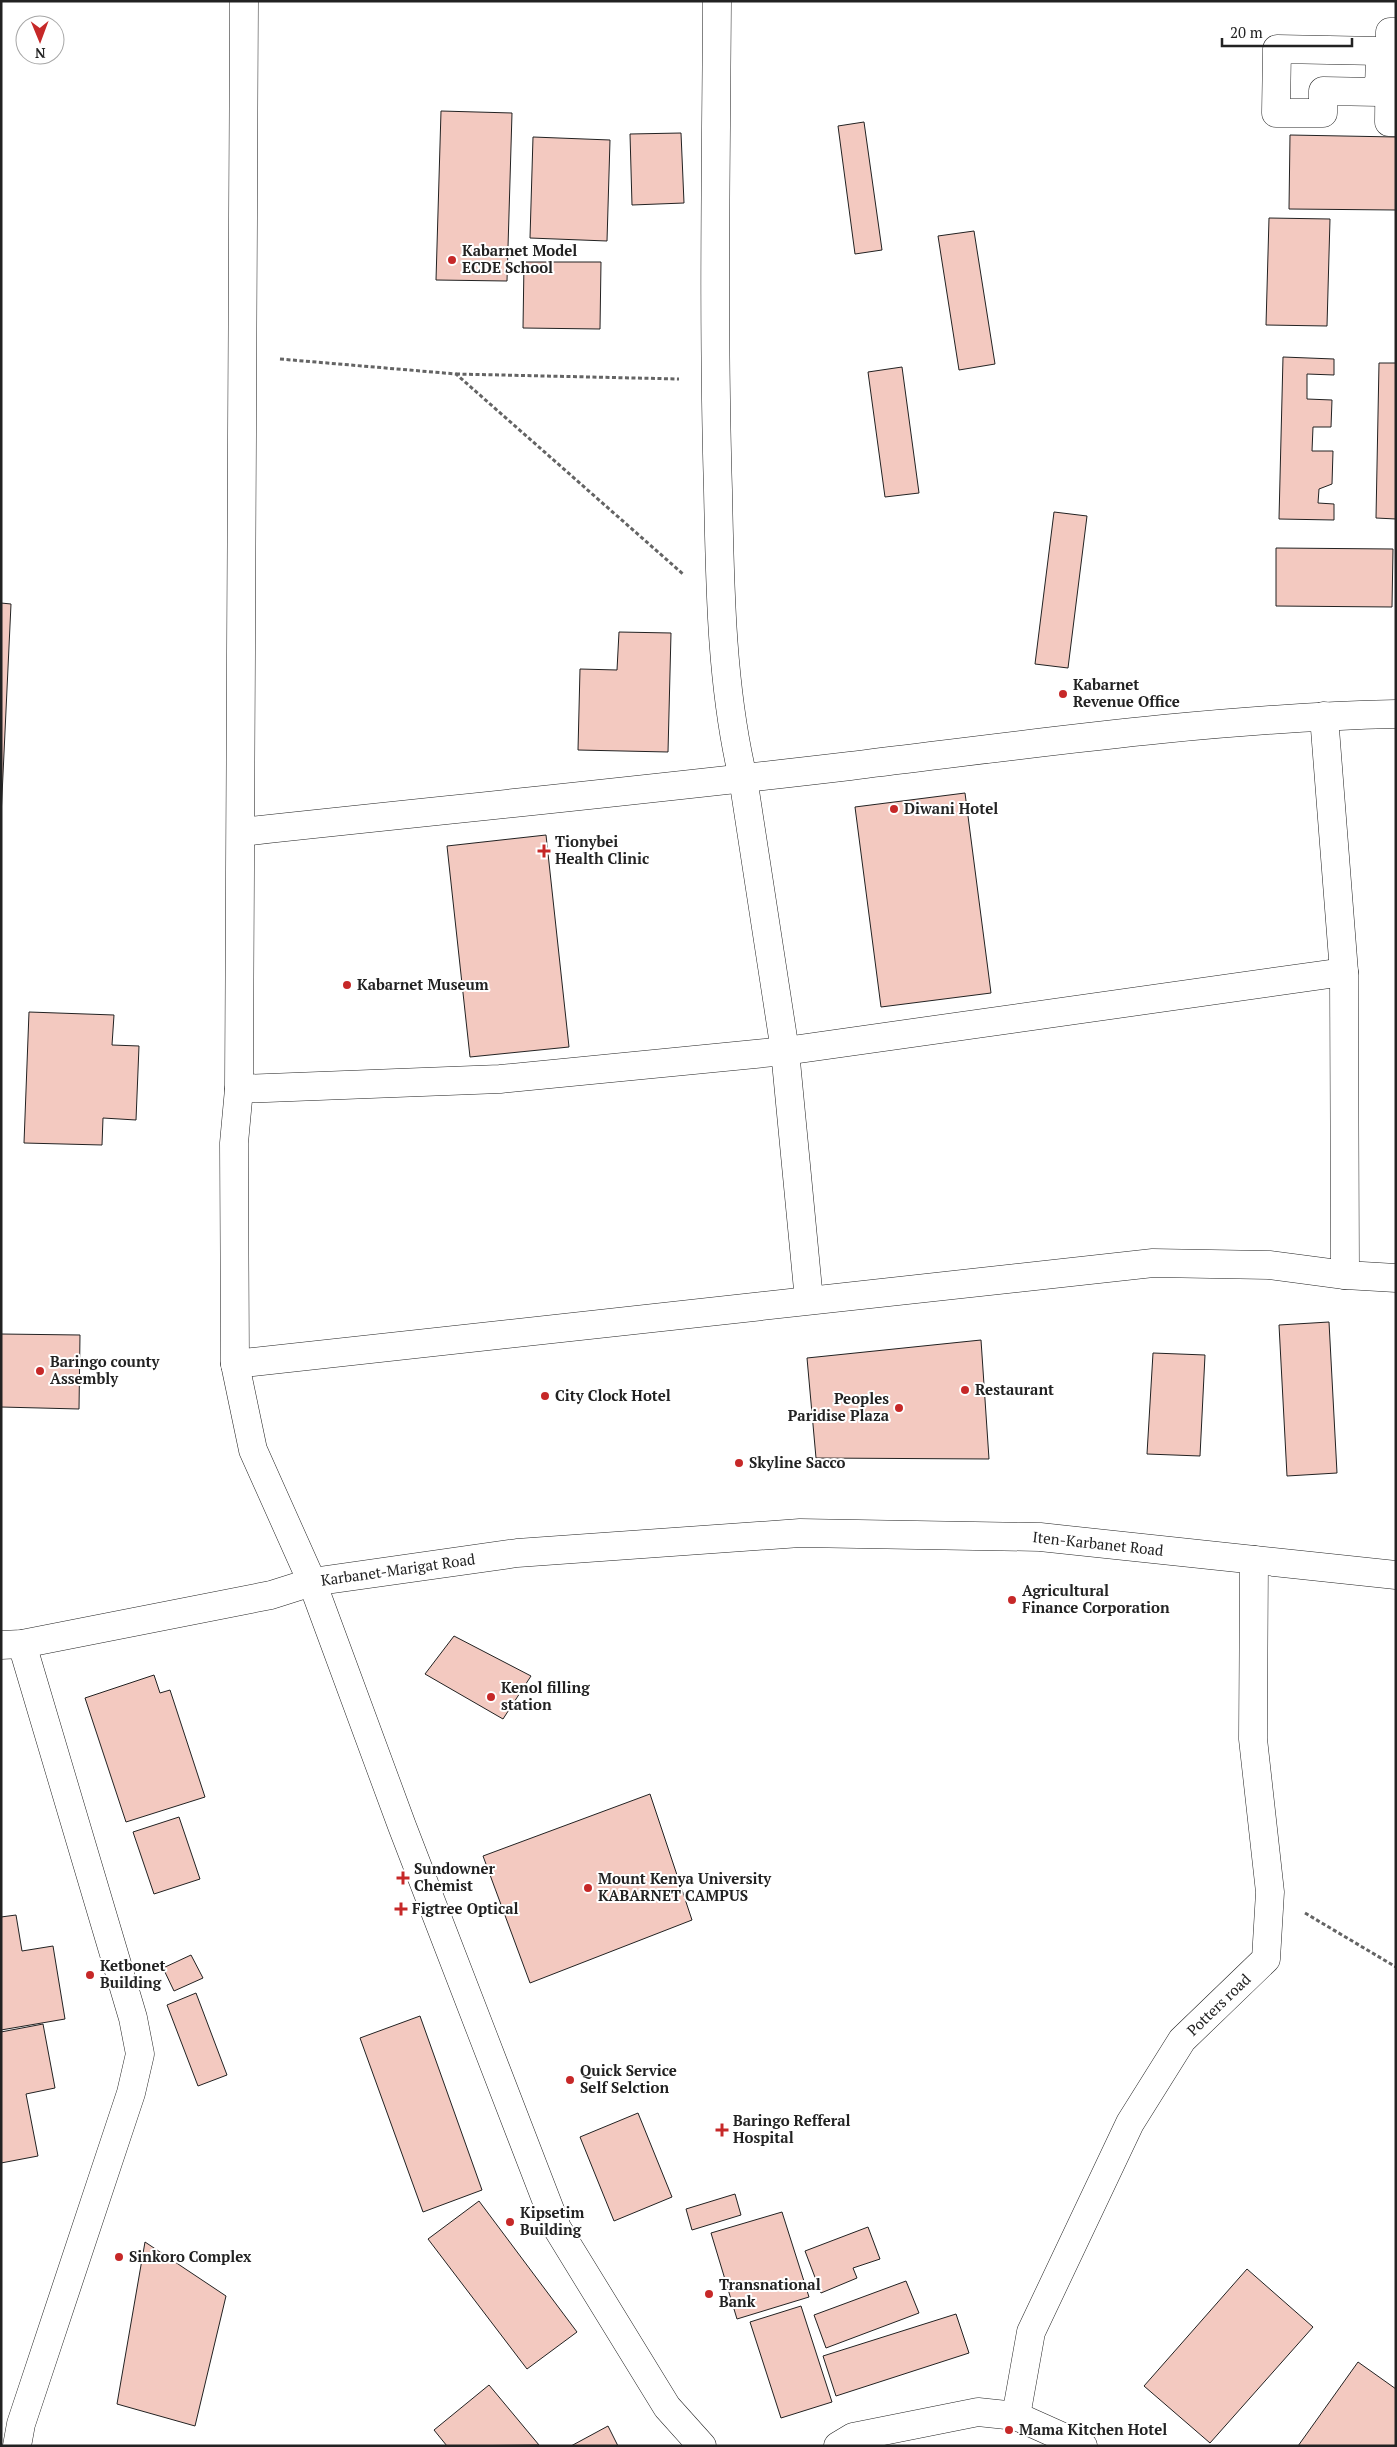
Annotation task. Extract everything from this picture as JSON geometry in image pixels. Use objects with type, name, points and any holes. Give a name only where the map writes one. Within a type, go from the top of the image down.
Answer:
[{"type":"street","points":[[244,1],[241,832],[239,1089],[234,1143],[235,1364],[253,1450],[312,1582],[402,1826],[557,2228],[666,2407],[702,2446]]},
{"type":"street","points":[[717,1],[715,380],[721,607],[735,745],[743,778],[785,1051],[809,1300]]},
{"type":"street","points":[[1396,32],[1390,32],[1389,122],[1396,122]]},
{"type":"street","points":[[241,832],[743,778],[1179,727],[1324,716],[1396,714]]},
{"type":"street","points":[[1324,716],[1344,972],[1345,1275]]},
{"type":"street","points":[[239,1089],[500,1079],[785,1051],[1344,972]]},
{"type":"street","points":[[235,1364],[1153,1263],[1269,1265],[1345,1275],[1396,1278]]},
{"type":"street","name":"Karbanet-Marigat Road","points":[[11,1645],[271,1595],[312,1582],[517,1553],[800,1533]]},
{"type":"street","name":"Iten-Karbanet Road","points":[[800,1533],[1040,1536],[1396,1575]]},
{"type":"street","name":"Potters road","points":[[1016,2416],[1031,2332],[1130,2123],[1182,2040],[1266,1959],[1270,1892],[1253,1739],[1254,1560]]},
{"type":"street","points":[[11,1645],[134,2018],[140,2054],[131,2092],[21,2424],[17,2446]]},
{"type":"street","points":[[838,2446],[853,2437],[978,2412],[1016,2416],[1083,2446]]},
{"type":"path","points":[[242,356],[456,374],[715,380]]},
{"type":"path","points":[[456,374],[721,607]]},
{"type":"path","points":[[1270,1892],[1396,1967]]},
{"type":"building","points":[[441,111],[512,113],[507,281],[436,280]]},
{"type":"building","points":[[864,122],[882,250],[855,254],[838,126]]},
{"type":"building","points":[[681,133],[684,203],[632,205],[630,134]]},
{"type":"building","points":[[1290,135],[1396,137],[1396,210],[1289,209]]},
{"type":"building","points":[[533,137],[610,140],[607,241],[530,238]]},
{"type":"building","points":[[1269,218],[1330,219],[1327,326],[1266,325]]},
{"type":"building","points":[[974,231],[995,364],[959,370],[938,236]]},
{"type":"building","points":[[524,262],[601,262],[600,329],[523,328]]},
{"type":"building","points":[[1283,357],[1334,359],[1334,375],[1307,374],[1307,399],[1332,400],[1331,427],[1313,427],[1312,451],[1333,451],[1332,484],[1319,489],[1318,503],[1334,504],[1334,520],[1279,519]]},
{"type":"building","points":[[1379,363],[1396,363],[1396,519],[1376,518]]},
{"type":"building","points":[[902,367],[919,493],[885,497],[868,372]]},
{"type":"building","points":[[1054,512],[1087,516],[1068,668],[1035,664]]},
{"type":"building","points":[[1276,548],[1393,549],[1392,607],[1276,606]]},
{"type":"building","points":[[1,603],[11,604],[1,817]]},
{"type":"building","points":[[619,632],[671,633],[668,752],[578,750],[580,669],[617,670]]},
{"type":"building","points":[[965,793],[991,993],[881,1007],[855,807]]},
{"type":"building","points":[[546,835],[569,1047],[470,1057],[447,846]]},
{"type":"building","points":[[29,1012],[114,1015],[112,1045],[139,1046],[136,1120],[103,1118],[102,1145],[24,1143]]},
{"type":"building","points":[[1329,1322],[1337,1473],[1287,1476],[1279,1325]]},
{"type":"building","name":"Baringo county Assembly","points":[[1,1334],[80,1335],[79,1409],[1,1407]]},
{"type":"building","name":"Peoples Paridise Plaza","points":[[981,1340],[989,1459],[816,1458],[807,1358]]},
{"type":"building","points":[[1153,1353],[1205,1355],[1200,1456],[1147,1454]]},
{"type":"building","name":"Kenol filling station","points":[[454,1636],[531,1676],[503,1719],[425,1674]]},
{"type":"building","points":[[154,1675],[160,1693],[170,1690],[205,1797],[126,1822],[85,1698]]},
{"type":"building","name":"Mount Kenya University KABARNET CAMPUS","points":[[650,1794],[692,1920],[530,1983],[483,1856]]},
{"type":"building","points":[[179,1817],[200,1879],[154,1894],[133,1832]]},
{"type":"building","points":[[16,1915],[22,1951],[53,1946],[65,2019],[1,2030],[1,1917]]},
{"type":"building","points":[[191,1955],[203,1978],[174,1991],[163,1968]]},
{"type":"building","points":[[196,1993],[227,2075],[198,2086],[167,2005]]},
{"type":"building","points":[[420,2016],[482,2190],[423,2212],[360,2038]]},
{"type":"building","points":[[43,2024],[55,2088],[26,2094],[38,2156],[1,2163],[1,2032]]},
{"type":"building","points":[[638,2113],[672,2197],[614,2221],[580,2137]]},
{"type":"building","points":[[735,2194],[741,2215],[692,2230],[686,2209]]},
{"type":"building","points":[[479,2201],[577,2332],[527,2369],[428,2239]]},
{"type":"building","points":[[782,2212],[809,2297],[737,2319],[711,2233]]},
{"type":"building","points":[[868,2227],[880,2259],[853,2268],[857,2278],[821,2293],[805,2251]]},
{"type":"building","points":[[145,2242],[226,2296],[195,2426],[117,2404]]},
{"type":"building","points":[[1247,2269],[1313,2327],[1210,2443],[1144,2386]]},
{"type":"building","points":[[906,2281],[919,2313],[826,2348],[814,2315]]},
{"type":"building","points":[[801,2306],[832,2402],[781,2418],[750,2322]]},
{"type":"building","points":[[956,2314],[969,2353],[836,2396],[823,2356]]},
{"type":"building","points":[[1358,2362],[1396,2389],[1396,2446],[1298,2446]]},
{"type":"building","points":[[489,2385],[539,2445],[447,2446],[434,2430]]},
{"type":"building","points":[[608,2426],[618,2446],[571,2446]]},
{"type":"place","name":"Kabarnet Model ECDE School","points":[[452,260]]},
{"type":"place","name":"Kabarnet Revenue Office","points":[[1063,694]]},
{"type":"place","name":"Diwani Hotel","points":[[894,809]]},
{"type":"place","name":"Tionybei Health Clinic","points":[[544,851]]},
{"type":"place","name":"Kabarnet Museum","points":[[347,985]]},
{"type":"place","name":"Baringo county Assembly","points":[[40,1371]]},
{"type":"place","name":"Restaurant","points":[[965,1390]]},
{"type":"place","name":"City Clock Hotel","points":[[545,1396]]},
{"type":"place","name":"Peoples Paridise Plaza","points":[[899,1408]]},
{"type":"place","name":"Skyline Sacco","points":[[739,1463]]},
{"type":"place","name":"Agricultural Finance Corporation","points":[[1012,1600]]},
{"type":"place","name":"Kenol filling station","points":[[491,1697]]},
{"type":"place","name":"Sundowner Chemist","points":[[403,1878]]},
{"type":"place","name":"Mount Kenya University KABARNET CAMPUS","points":[[588,1888]]},
{"type":"place","name":"Figtree Optical","points":[[401,1909]]},
{"type":"place","name":"Ketbonet Building","points":[[90,1975]]},
{"type":"place","name":"Quick Service Self Selction","points":[[570,2080]]},
{"type":"place","name":"Baringo Refferal Hospital","points":[[722,2130]]},
{"type":"place","name":"Kipsetim Building","points":[[510,2222]]},
{"type":"place","name":"Sinkoro Complex","points":[[119,2257]]},
{"type":"place","name":"Transnational Bank","points":[[709,2294]]},
{"type":"place","name":"Mama Kitchen Hotel","points":[[1009,2430]]}]
